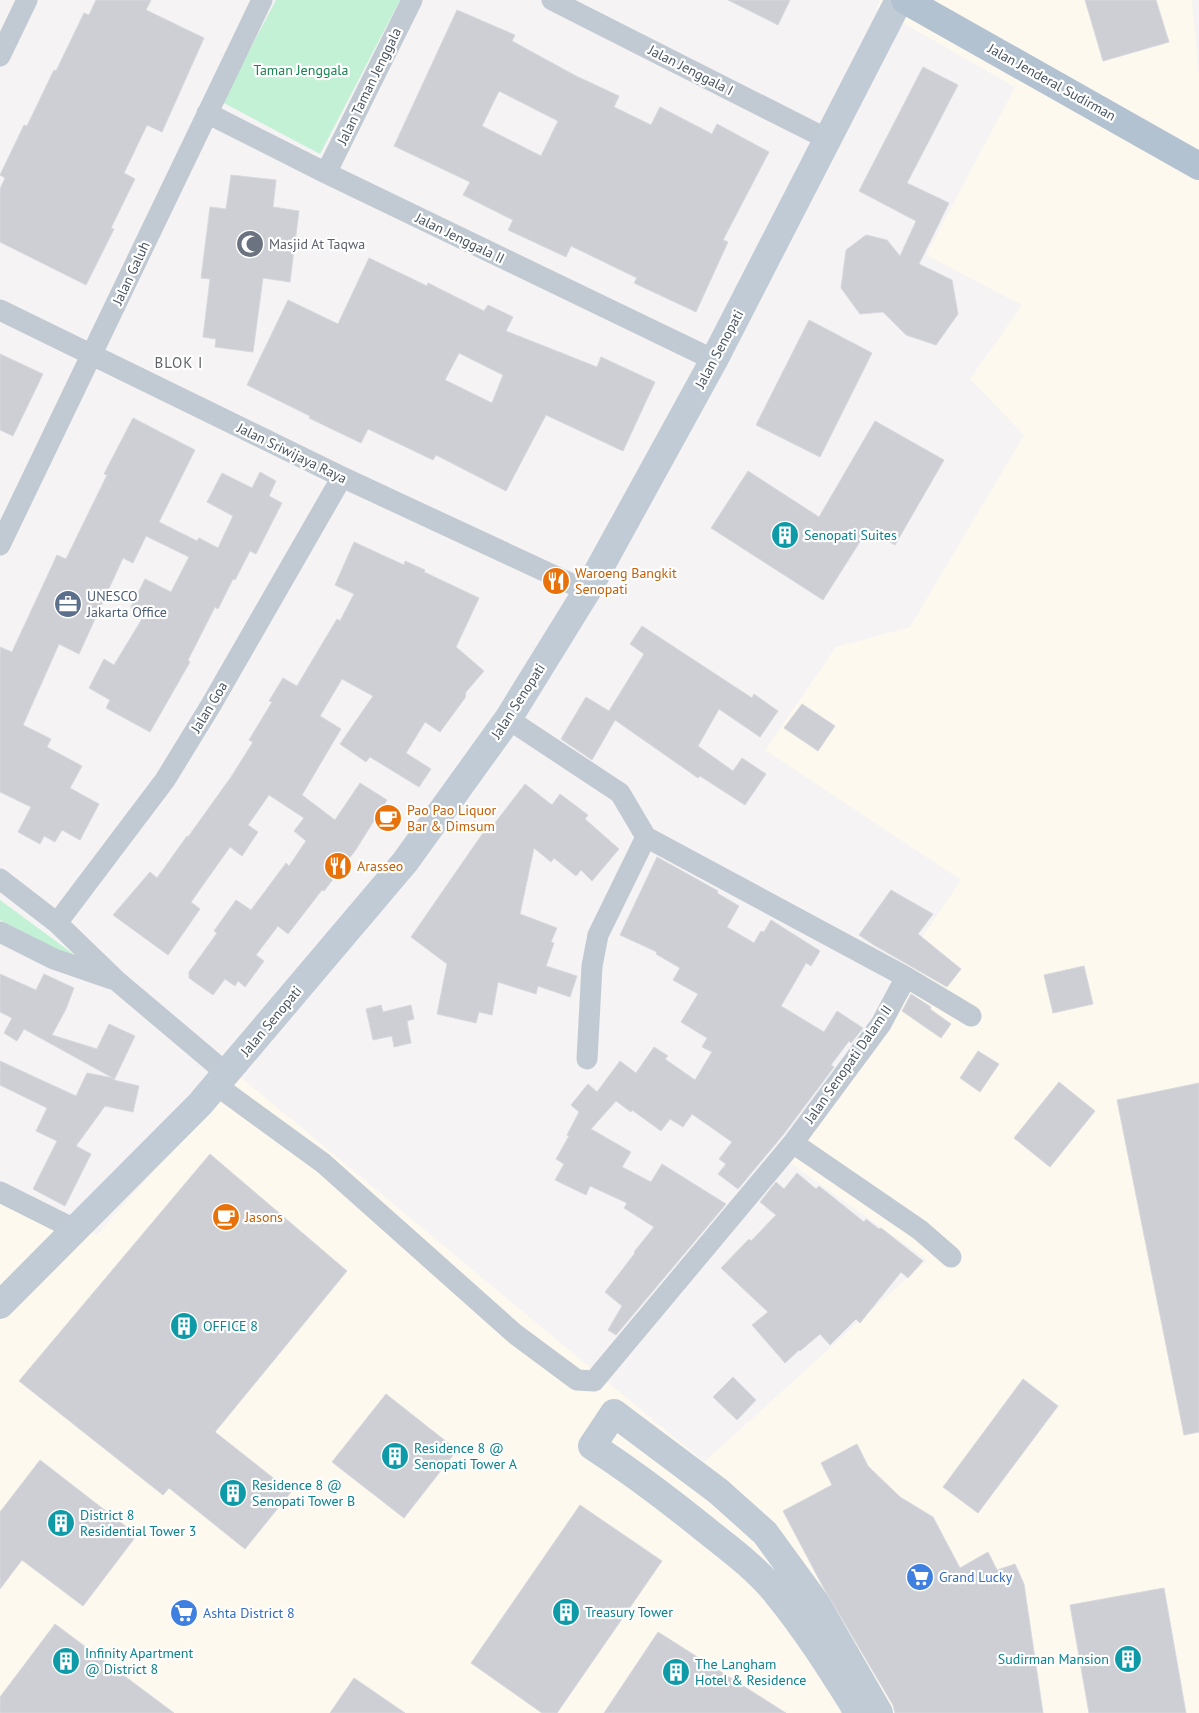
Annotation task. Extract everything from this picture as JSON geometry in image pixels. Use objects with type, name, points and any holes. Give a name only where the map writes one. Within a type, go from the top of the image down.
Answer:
[{"type":"main road","name":"Jalan Senopati","points":[[0,1305],[175,1130],[221,1079],[405,862],[508,718],[587,591],[714,360],[829,140],[899,0]]},
{"type":"main road","name":"Jalan Jenderal Sudirman","points":[[905,0],[1199,166]]},
{"type":"main road","points":[[857,1713],[828,1664],[776,1592],[746,1562],[691,1517],[592,1446],[614,1413],[718,1490],[765,1533],[816,1603],[879,1713]]},
{"type":"main road","points":[[691,1517],[718,1490]]},
{"type":"street","points":[[0,56],[27,0]]},
{"type":"street","name":"Jalan Galuh","points":[[0,545],[262,0]]},
{"type":"street","name":"Jalan Taman Jenggala","points":[[326,173],[412,0]]},
{"type":"street","name":"Jalan Jenggala I","points":[[552,0],[829,140]]},
{"type":"street","name":"Jalan Jenggala II","points":[[207,113],[326,173],[714,360]]},
{"type":"street","name":"Jalan Sriwijaya Raya","points":[[0,310],[342,477],[587,591]]},
{"type":"street","name":"Jalan Goa","points":[[57,923],[165,780],[211,706],[342,477]]},
{"type":"street","points":[[508,718],[620,793],[646,837],[906,977],[971,1016]]},
{"type":"street","points":[[587,1058],[592,966],[598,935],[646,837]]},
{"type":"street","points":[[0,879],[57,923],[85,961],[116,981],[221,1079]]},
{"type":"street","points":[[0,932],[54,959],[85,961]]},
{"type":"street","name":"Jalan Senopati Dalam II","points":[[221,1079],[323,1163],[516,1334],[563,1371],[578,1380],[594,1381],[792,1143],[881,1024],[906,977]]},
{"type":"street","points":[[792,1143],[920,1230],[951,1257]]},
{"type":"street","points":[[0,1192],[76,1230]]},
{"type":"shaded area","points":[[880,0],[1192,0],[1199,76],[1199,1713],[0,1713],[0,1186],[97,1235],[238,1075],[704,1462],[927,1260],[786,1160],[911,993],[890,984],[961,880],[765,750],[836,647],[910,627],[1024,435],[970,379],[1022,305],[926,255],[1015,87],[877,8]]},
{"type":"green space","name":"Taman Jenggala","points":[[276,0],[400,0],[320,154],[222,102]]},
{"type":"green space","points":[[0,900],[76,956],[75,959],[0,920]]},
{"type":"building","points":[[96,0],[151,0],[146,10],[204,38],[162,132],[147,125],[124,173],[135,179],[111,228],[114,229],[86,285],[0,242],[0,189],[5,178],[0,175],[24,125],[27,126],[54,70],[56,71],[84,13],[89,15]]},
{"type":"building","points":[[728,0],[790,0],[778,25]]},
{"type":"building","points":[[1085,0],[1156,0],[1169,42],[1103,61]]},
{"type":"building","points":[[457,10],[515,35],[512,41],[576,76],[619,96],[614,107],[651,125],[660,107],[712,134],[717,124],[769,152],[723,240],[728,242],[696,312],[634,283],[637,278],[571,246],[566,257],[508,230],[513,220],[463,195],[470,182],[394,146]],"holes":[[[499,91],[558,121],[541,156],[482,126]]]},
{"type":"building","points":[[923,67],[958,85],[907,183],[949,203],[919,264],[952,280],[958,314],[936,345],[906,335],[883,312],[860,314],[841,288],[846,250],[866,235],[887,240],[900,256],[916,221],[859,191]]},
{"type":"building","name":"Masjid At Taqwa","points":[[231,175],[276,180],[273,207],[299,211],[290,282],[263,278],[253,352],[215,347],[216,339],[203,337],[210,279],[201,278],[210,207],[226,209]]},
{"type":"building","points":[[369,258],[427,286],[428,283],[484,311],[488,305],[513,317],[506,331],[597,367],[601,357],[655,382],[623,451],[546,415],[506,491],[436,455],[433,460],[368,429],[361,443],[247,385],[288,300],[338,324]],"holes":[[[459,353],[503,375],[492,403],[445,380]]]},
{"type":"building","points":[[809,320],[872,353],[820,457],[756,425]]},
{"type":"building","points":[[0,354],[43,374],[13,436],[0,430]]},
{"type":"building","points":[[133,418],[195,450],[159,522],[197,541],[199,538],[218,548],[233,516],[207,502],[222,473],[252,488],[260,472],[276,481],[269,496],[282,503],[256,554],[250,551],[218,609],[215,607],[188,660],[190,662],[150,732],[106,708],[110,700],[89,688],[104,659],[114,665],[145,614],[131,607],[145,579],[171,592],[189,557],[146,536],[133,563],[123,558],[79,654],[59,644],[23,725],[51,739],[47,747],[82,766],[70,788],[99,804],[80,840],[62,830],[55,842],[44,836],[40,844],[18,832],[31,807],[0,792],[0,647],[12,652],[57,555],[66,559],[107,475],[104,474]]},
{"type":"building","points":[[875,421],[944,460],[895,545],[868,529],[823,600],[711,528],[748,471],[819,517]]},
{"type":"building","points":[[354,542],[404,565],[405,561],[479,598],[456,647],[484,671],[466,692],[465,698],[440,732],[425,722],[406,753],[431,769],[419,787],[370,757],[366,762],[340,744],[373,696],[342,679],[320,716],[341,729],[302,795],[335,820],[360,783],[387,800],[355,851],[288,934],[278,926],[256,955],[264,961],[245,987],[238,981],[235,986],[225,979],[213,995],[189,978],[189,972],[217,933],[214,931],[236,900],[251,910],[286,863],[289,866],[306,841],[294,831],[304,818],[269,795],[248,825],[258,832],[242,856],[230,847],[191,902],[200,909],[168,955],[113,915],[150,872],[157,878],[231,777],[253,742],[249,740],[272,702],[269,701],[283,678],[297,686],[337,619],[340,621],[354,594],[335,585]]},
{"type":"building","points":[[642,626],[752,698],[754,694],[778,711],[760,737],[719,709],[698,746],[733,771],[742,758],[766,774],[745,805],[700,776],[698,778],[615,720],[592,760],[561,739],[586,697],[609,711],[644,654],[630,644]]},
{"type":"building","points":[[802,704],[835,726],[818,751],[784,728]]},
{"type":"building","points":[[525,784],[552,805],[560,794],[588,815],[585,819],[619,849],[592,881],[581,870],[576,876],[554,858],[551,862],[534,848],[520,914],[557,928],[551,942],[554,943],[546,966],[577,976],[570,997],[538,986],[536,994],[498,982],[492,1015],[479,1012],[476,1023],[437,1014],[447,964],[411,937],[485,830],[488,832]]},
{"type":"building","points":[[657,857],[718,891],[717,893],[739,906],[727,927],[754,943],[761,931],[764,932],[771,920],[820,951],[811,966],[806,963],[781,1006],[824,1032],[837,1011],[863,1028],[851,1043],[849,1041],[831,1065],[834,1067],[783,1135],[738,1189],[718,1174],[726,1164],[719,1159],[732,1142],[692,1114],[683,1127],[670,1119],[661,1131],[616,1101],[591,1129],[631,1152],[622,1167],[651,1182],[662,1164],[726,1204],[616,1335],[608,1330],[622,1306],[605,1292],[654,1227],[624,1208],[627,1203],[590,1186],[586,1195],[555,1180],[564,1164],[556,1159],[569,1136],[567,1135],[579,1112],[571,1105],[588,1084],[597,1092],[620,1061],[636,1073],[654,1047],[668,1056],[665,1059],[695,1080],[712,1052],[702,1047],[707,1038],[681,1022],[698,994],[673,980],[680,968],[656,954],[657,952],[620,935]]},
{"type":"building","points":[[891,890],[933,914],[918,934],[961,969],[947,987],[859,935]]},
{"type":"building","points":[[1084,966],[1093,1004],[1053,1013],[1044,975]]},
{"type":"building","points":[[0,974],[36,990],[44,974],[74,988],[66,1009],[52,1035],[97,1049],[109,1024],[135,1036],[114,1080],[139,1086],[133,1112],[105,1106],[76,1146],[91,1154],[65,1206],[33,1189],[57,1141],[36,1131],[47,1108],[0,1085],[0,1061],[76,1096],[87,1073],[113,1078],[24,1029],[17,1041],[4,1033],[12,1018],[0,1012]]},
{"type":"building","points":[[911,994],[931,1007],[930,1009],[951,1024],[941,1038],[902,1011]]},
{"type":"building","points":[[381,1005],[383,1012],[411,1005],[414,1019],[407,1021],[411,1043],[394,1047],[392,1036],[373,1040],[366,1009]]},
{"type":"building","points":[[978,1051],[999,1064],[980,1092],[960,1078]]},
{"type":"building","points":[[1059,1082],[1095,1111],[1050,1167],[1014,1138]]},
{"type":"building","points":[[1199,1083],[1199,1432],[1184,1435],[1117,1100]]},
{"type":"building","name":"OFFICE 8","points":[[210,1154],[347,1271],[215,1432],[291,1492],[245,1549],[169,1488],[163,1495],[19,1381]]},
{"type":"building","points":[[797,1173],[816,1189],[819,1186],[864,1222],[866,1219],[879,1229],[881,1228],[923,1261],[908,1278],[901,1272],[860,1323],[856,1319],[830,1345],[820,1334],[785,1363],[752,1325],[768,1312],[721,1268],[776,1215],[760,1202],[776,1182],[784,1189]]},
{"type":"building","points":[[733,1377],[756,1400],[737,1420],[713,1397]]},
{"type":"building","points":[[1023,1379],[1058,1406],[978,1513],[943,1487]]},
{"type":"building","name":"Residence 8 @ Senopati Tower A","points":[[386,1394],[457,1450],[404,1518],[332,1462]]},
{"type":"building","name":"Grand Lucky","points":[[857,1444],[868,1466],[900,1497],[933,1517],[960,1568],[988,1552],[997,1570],[1015,1564],[1024,1584],[1043,1713],[895,1713],[893,1705],[822,1585],[783,1511],[832,1485],[821,1463]]},
{"type":"building","name":"District 8 Residential Tower 3","points":[[40,1460],[137,1535],[83,1606],[22,1560],[0,1589],[0,1512]]},
{"type":"building","name":"Treasury Tower","points":[[580,1505],[662,1561],[557,1713],[542,1713],[471,1663]]},
{"type":"building","name":"Sudirman Mansion","points":[[1164,1588],[1186,1713],[1089,1713],[1070,1605]]},
{"type":"building","name":"Infinity Apartment @ District 8","points":[[55,1624],[174,1713],[0,1713],[0,1697]]},
{"type":"building","name":"The Langham Hotel & Residence","points":[[658,1632],[786,1713],[604,1713]]},
{"type":"building","points":[[354,1678],[405,1713],[330,1713]]},
{"type":"place","name":"Masjid At Taqwa","points":[[250,244]]},
{"type":"place","name":"Senopati Suites","points":[[785,535]]},
{"type":"place","name":"Waroeng Bangkit Senopati","points":[[556,581]]},
{"type":"place","name":"UNESCO Jakarta Office","points":[[68,604]]},
{"type":"place","name":"Pao Pao Liquor Bar & Dimsum","points":[[388,818]]},
{"type":"place","name":"Arasseo","points":[[338,866]]},
{"type":"place","name":"Jasons","points":[[226,1217]]},
{"type":"place","name":"OFFICE 8","points":[[184,1326]]},
{"type":"place","name":"Residence 8 @ Senopati Tower A","points":[[395,1456]]},
{"type":"place","name":"Residence 8 @ Senopati Tower B","points":[[233,1493]]},
{"type":"place","name":"District 8 Residential Tower 3","points":[[61,1523]]},
{"type":"place","name":"Grand Lucky","points":[[920,1577]]},
{"type":"place","name":"Treasury Tower","points":[[566,1612]]},
{"type":"place","name":"Ashta District 8","points":[[184,1613]]},
{"type":"place","name":"Sudirman Mansion","points":[[1128,1659]]},
{"type":"place","name":"Infinity Apartment @ District 8","points":[[66,1661]]},
{"type":"place","name":"The Langham Hotel & Residence","points":[[676,1672]]},
{"type":"district","name":"BLOK I","points":[[179,362]]}]
